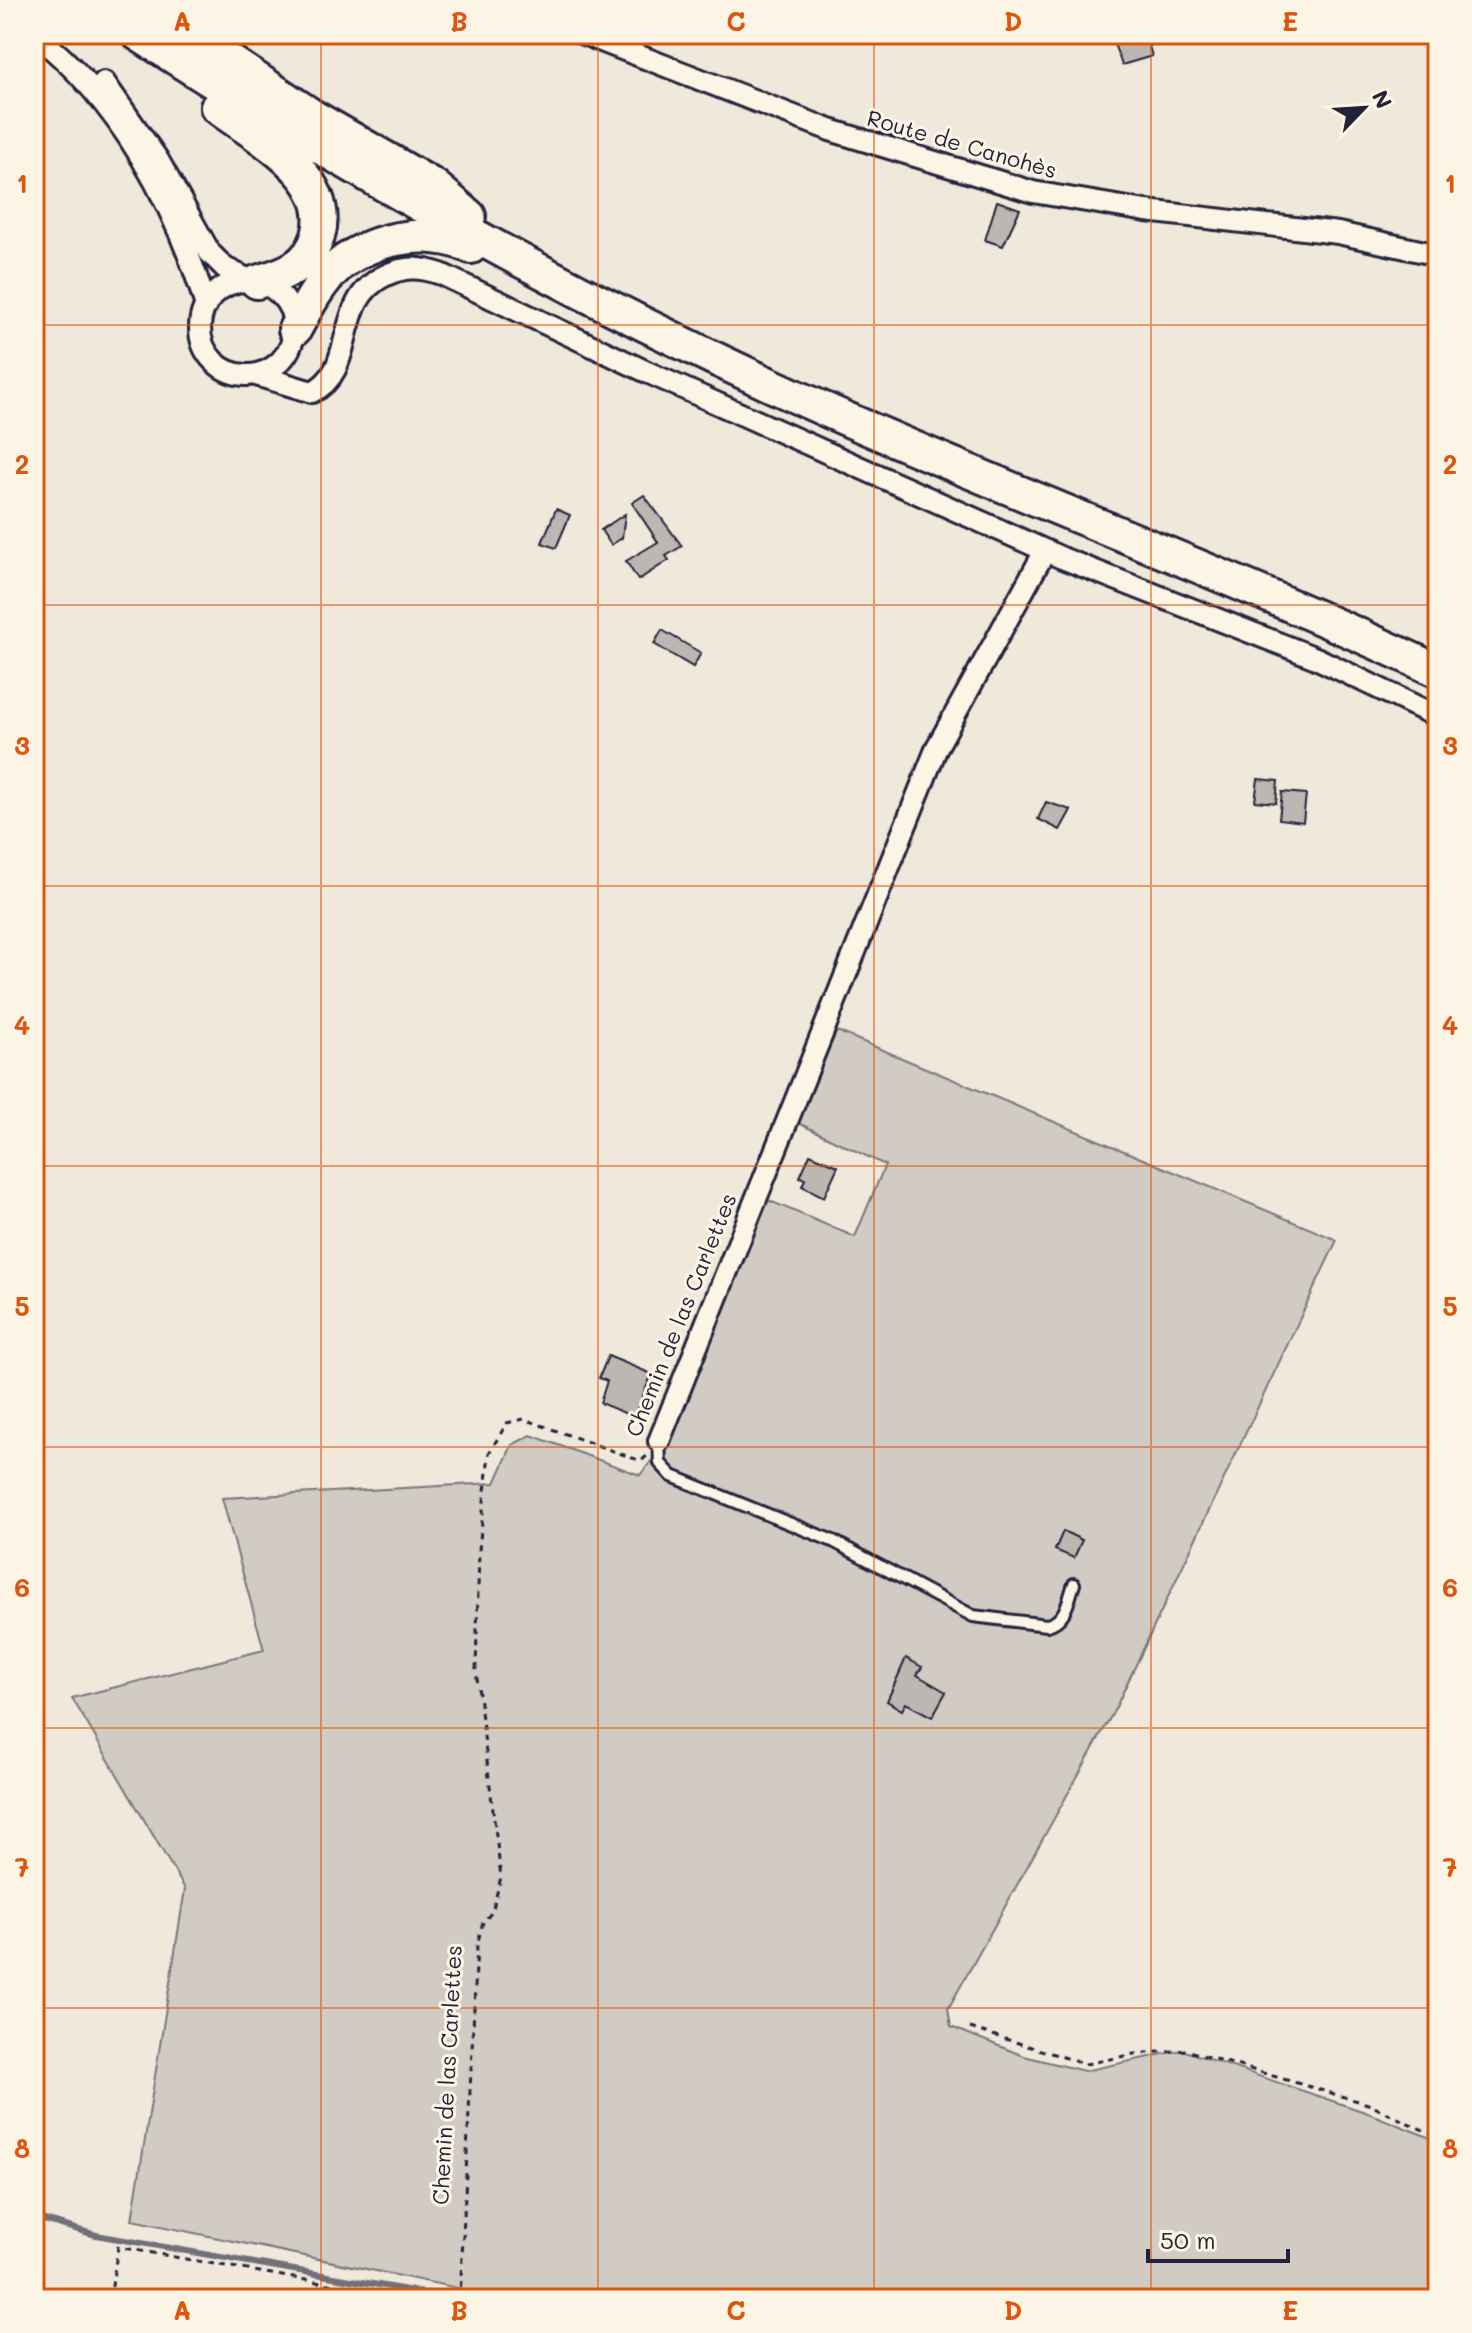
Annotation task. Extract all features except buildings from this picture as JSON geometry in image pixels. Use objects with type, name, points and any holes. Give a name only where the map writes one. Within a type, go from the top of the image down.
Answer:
[{"type":"main road","points":[[118,34],[271,148],[302,173],[316,191],[320,219],[315,247],[303,263],[281,275],[254,282]]},
{"type":"main road","points":[[138,34],[250,107],[543,274],[833,413],[1438,671]]},
{"type":"main road","points":[[164,34],[280,109],[471,218],[694,331],[1438,649]]},
{"type":"main road","points":[[189,34],[314,117],[434,186],[471,218]]},
{"type":"main road","points":[[295,329],[313,296],[334,270],[357,254],[416,236],[444,237],[467,245],[535,282],[767,393],[833,413]]},
{"type":"street","points":[[34,34],[97,92],[133,147],[191,258],[206,306]]},
{"type":"street","points":[[55,34],[95,71],[123,105],[210,253],[225,268],[273,289],[288,305],[295,329],[288,352],[281,362],[256,375]]},
{"type":"street","name":"Route de Canohès","points":[[583,34],[830,130],[1033,192],[1146,211],[1338,233],[1438,255]]},
{"type":"street","points":[[254,282],[221,290],[206,306],[200,324],[208,354],[220,367],[235,374],[256,375],[312,392],[325,386],[335,374],[356,299],[374,281],[397,270],[417,267],[441,274],[647,372],[1045,551],[1316,658],[1438,717]]},
{"type":"street","points":[[281,362],[297,388]]},
{"type":"street","name":"Chemin de las Carlettes","points":[[659,1441],[937,747],[1045,551]]},
{"type":"lane","points":[[659,1441],[660,1463],[672,1476],[833,1541],[973,1616],[1047,1625],[1055,1623],[1063,1616],[1074,1584]]},
{"type":"path","name":"Chemin de las Carlettes","points":[[460,2299],[477,1945],[483,1922],[492,1912],[501,1877],[476,1670],[479,1550],[489,1453],[507,1423],[524,1419],[641,1461],[659,1441]]},
{"type":"path","points":[[970,2028],[1086,2064],[1134,2054],[1185,2050],[1368,2104],[1438,2137]]},
{"type":"path","points":[[110,2299],[118,2247],[413,2299]]},
{"type":"shaded area","points":[[837,1031],[1337,1240],[1115,1709],[948,2009],[951,2027],[1024,2056],[1084,2071],[1182,2050],[1368,2113],[1438,2141],[1438,2299],[510,2299],[132,2220],[185,1889],[72,1698],[264,1650],[222,1498],[495,1483],[512,1445],[531,1435],[640,1475],[668,1440],[763,1198],[855,1237],[885,1165],[794,1121]]},
{"type":"waterway","points":[[34,2217],[96,2235],[458,2299]]}]
